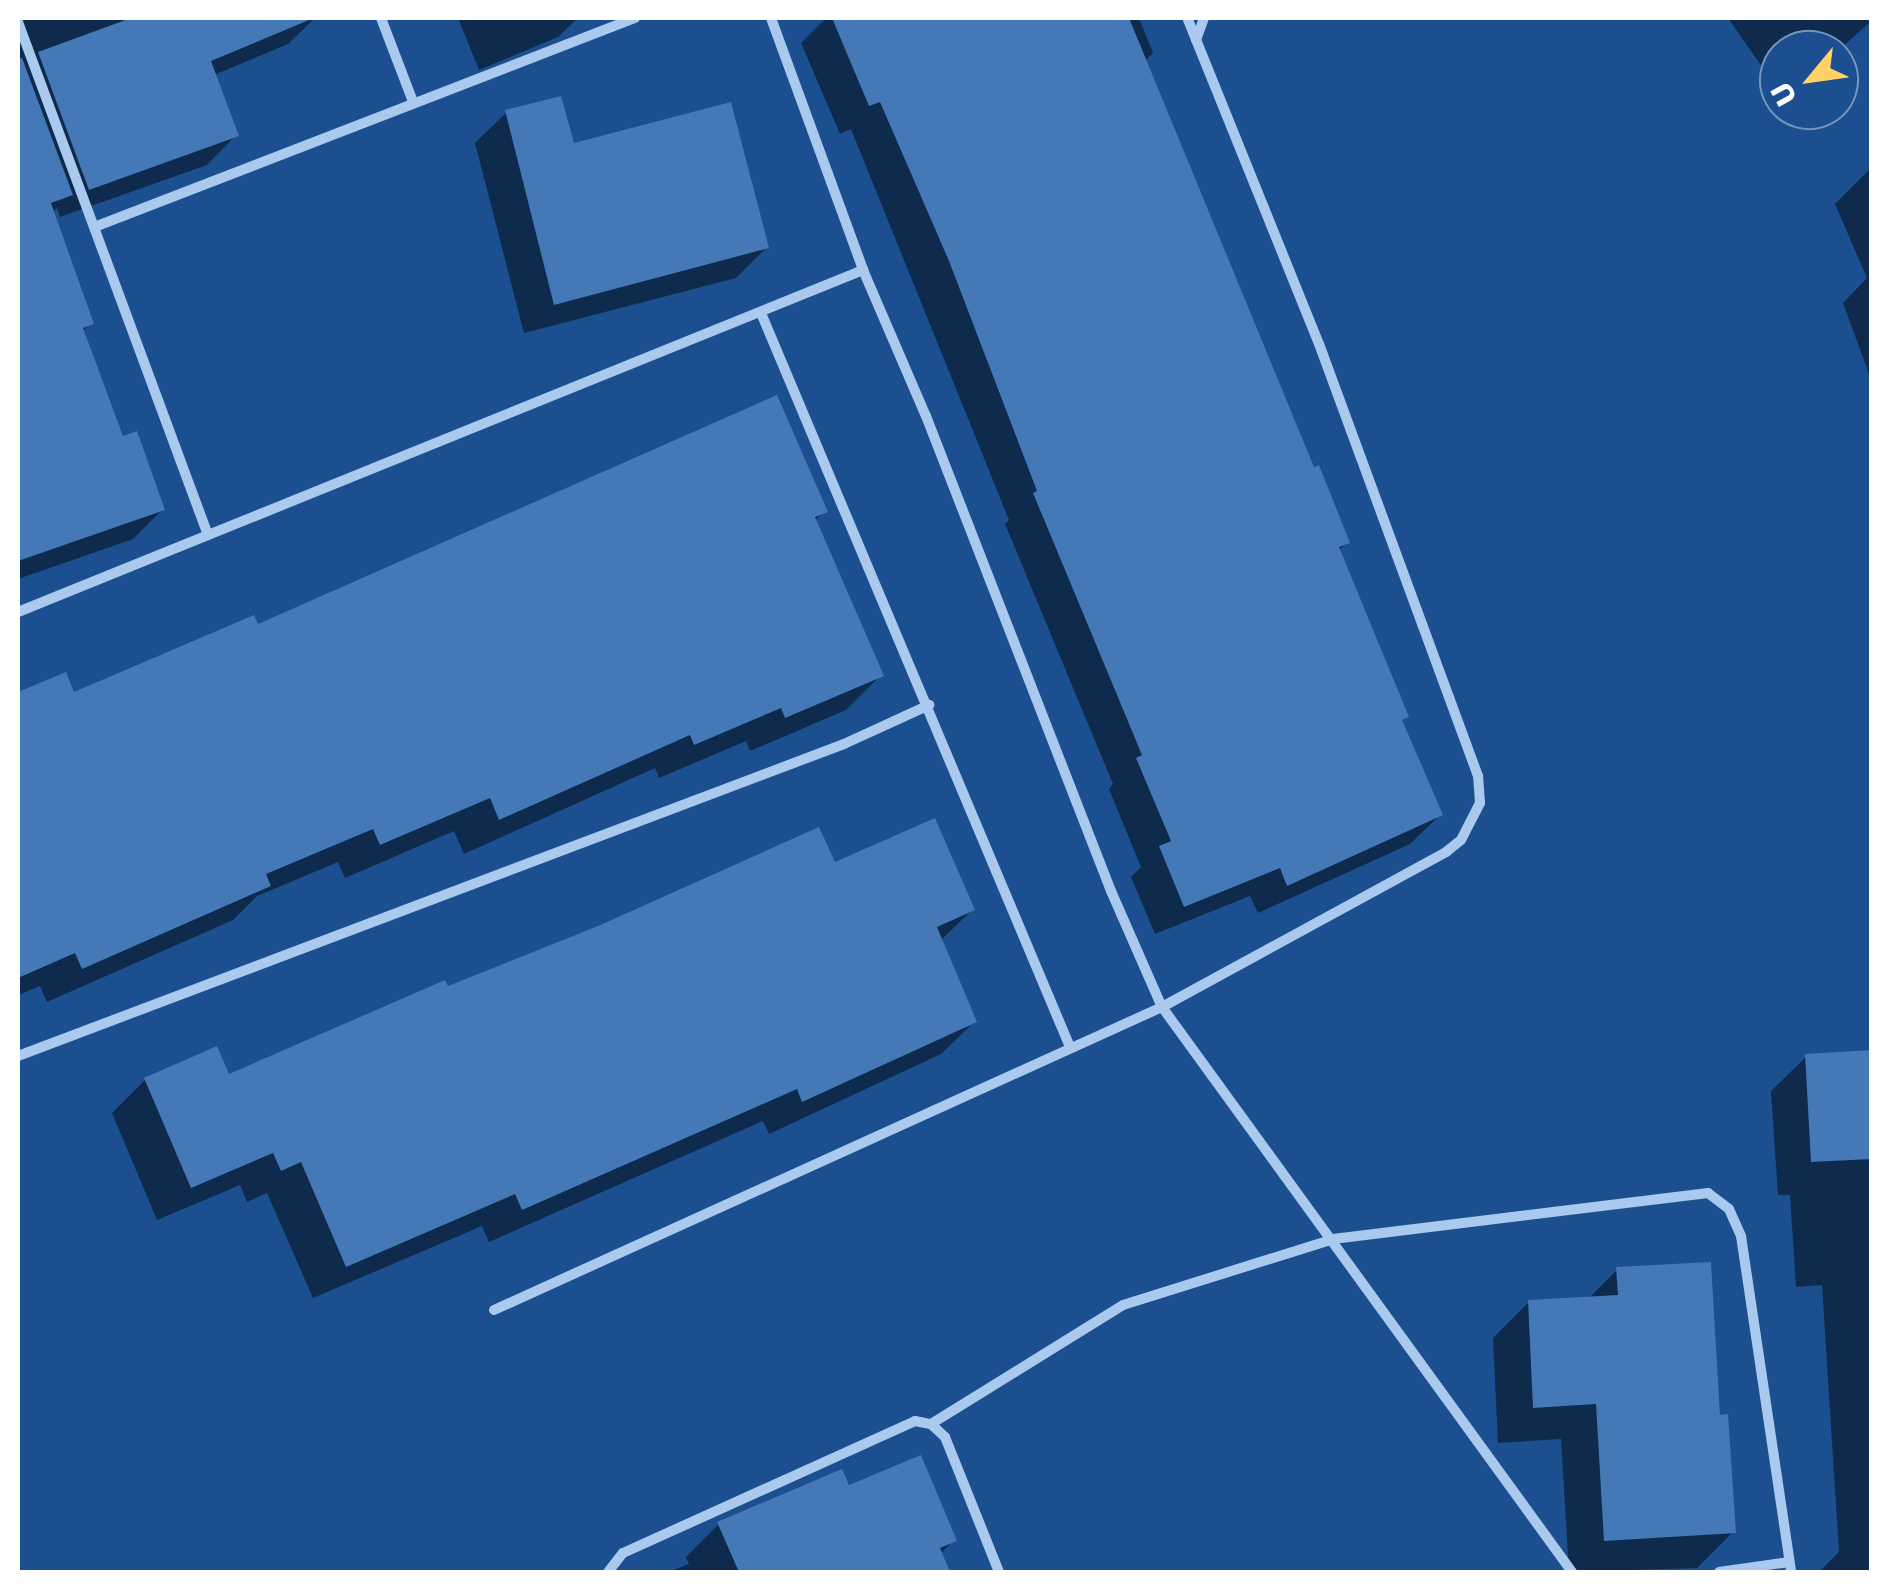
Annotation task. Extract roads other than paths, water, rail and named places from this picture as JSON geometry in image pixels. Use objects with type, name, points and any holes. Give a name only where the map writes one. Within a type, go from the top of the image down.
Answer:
[{"type":"street","points":[[381,18],[413,102]]},
{"type":"street","points":[[97,226],[635,18]]},
{"type":"street","points":[[771,18],[863,270],[926,416],[1110,890],[1162,1007],[1572,1572]]},
{"type":"street","points":[[494,1310],[1162,1007],[1446,852],[1460,840],[1480,803],[1478,776],[1325,362],[1187,18]]},
{"type":"street","points":[[1196,40],[1204,18]]},
{"type":"street","points":[[18,22],[97,226],[208,535]]},
{"type":"street","points":[[18,612],[863,270]]},
{"type":"street","points":[[761,313],[1070,1047]]},
{"type":"street","points":[[18,1056],[844,744],[929,705]]},
{"type":"street","points":[[930,1424],[1123,1305],[1333,1239],[1675,1194],[1708,1193],[1722,1202],[1741,1236],[1790,1567],[1719,1572]]},
{"type":"street","points":[[608,1572],[623,1553],[914,1420],[930,1424],[945,1437],[999,1572]]}]
